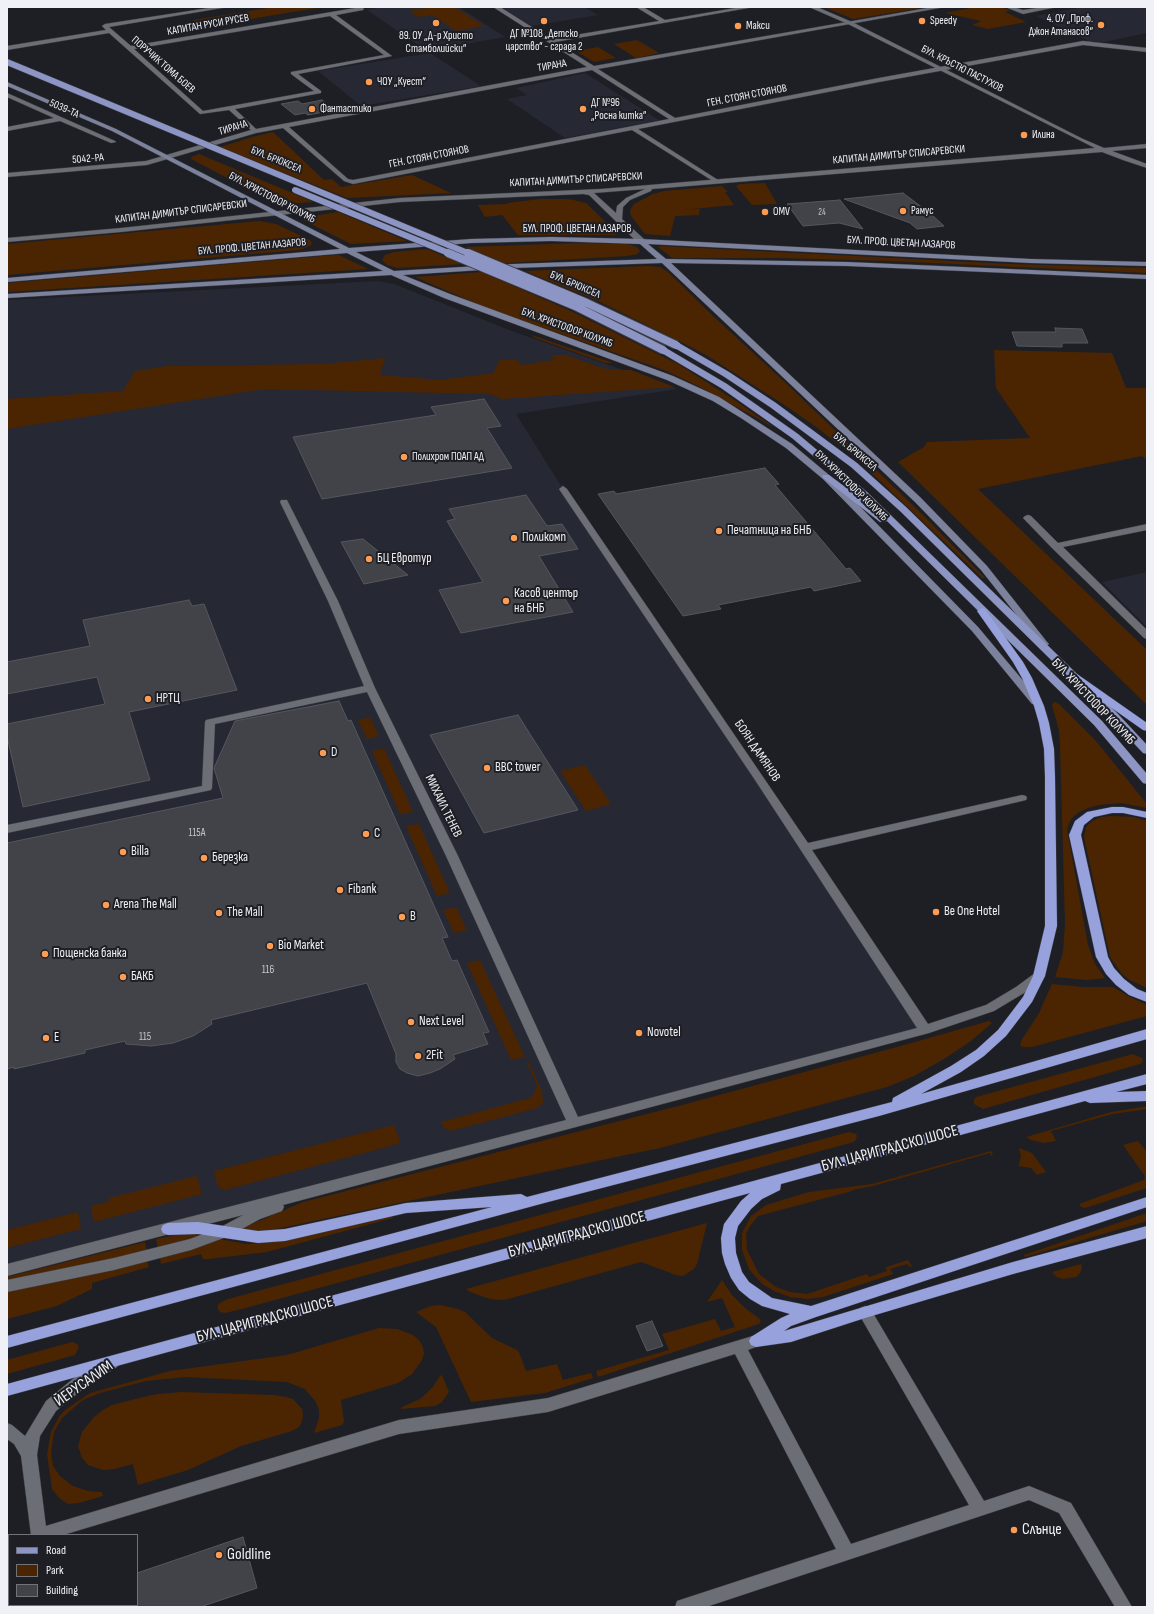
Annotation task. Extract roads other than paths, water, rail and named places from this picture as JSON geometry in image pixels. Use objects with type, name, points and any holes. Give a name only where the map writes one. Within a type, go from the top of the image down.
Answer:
[{"type":"highway","points":[[879,1111],[956,1069],[980,1053],[1002,1033],[1028,999],[1039,976],[1046,956],[1051,919],[1049,749],[1039,706],[1027,678],[1018,662],[982,611]]},
{"type":"highway","points":[[1073,676],[1147,728]]},
{"type":"highway","points":[[1147,815],[1123,810],[1101,811],[1091,814],[1079,823],[1075,835],[1102,957],[1110,971],[1120,982],[1133,992],[1147,998]]},
{"type":"highway","points":[[7,1342],[548,1197],[879,1111],[1147,1034]]},
{"type":"highway","name":"БУЛ. ЦАРИГРАДСКО ШОСЕ","points":[[7,1390],[1147,1079]]},
{"type":"highway","points":[[1072,1099],[1147,1096]]},
{"type":"highway","points":[[812,1312],[782,1307],[767,1302],[744,1286],[736,1274],[732,1264],[729,1253],[728,1238],[731,1224],[758,1195],[772,1187],[813,1170]]},
{"type":"highway","points":[[168,1229],[198,1228],[258,1237],[285,1235],[406,1208],[548,1197]]},
{"type":"highway","points":[[756,1341],[786,1322],[812,1312],[1147,1202]]},
{"type":"highway","points":[[756,1341],[791,1336],[864,1312],[1013,1268],[1147,1232]]},
{"type":"main road","name":"БУЛ. БРЮКСЕЛ","points":[[7,62],[587,302],[676,345],[726,374],[773,405],[854,465],[903,509],[1055,658]]},
{"type":"main road","name":"БУЛ. БРЮКСЕЛ","points":[[7,69],[568,303],[616,325],[724,386],[795,436],[864,494],[914,543]]},
{"type":"main road","name":"БУЛ. ХРИСТОФОР КОЛУМБ","points":[[7,84],[99,123],[169,157],[392,273],[454,299],[670,378],[732,408],[789,446],[826,477],[975,628],[1039,706]]},
{"type":"main road","points":[[300,254],[322,245],[324,240],[321,237]]},
{"type":"main road","name":"БУЛ. ПРОФ. ЦВЕТАН ЛАЗАРОВ","points":[[7,280],[347,250],[416,245],[551,239],[1031,261],[1147,264]]},
{"type":"main road","name":"БУЛ. ХРИСТОФОР КОЛУМБ","points":[[644,244],[691,285],[918,500],[969,552],[1055,658],[1147,751]]},
{"type":"main road","points":[[584,263],[638,256],[645,253],[644,244]]},
{"type":"main road","points":[[381,267],[377,261],[379,256],[389,251],[416,245]]},
{"type":"main road","name":"БУЛ. ПРОФ. ЦВЕТАН ЛАЗАРОВ","points":[[7,296],[392,273],[584,263],[665,261],[928,266],[1147,277]]},
{"type":"main road","points":[[691,285],[685,273],[686,268],[696,264],[721,261]]},
{"type":"main road","points":[[826,477],[914,543]]},
{"type":"main road","name":"БУЛ. ХРИСТОФОР КОЛУМБ","points":[[914,543],[1098,723],[1147,781]]},
{"type":"street","points":[[110,31],[105,26],[225,7]]},
{"type":"street","points":[[496,7],[674,120]]},
{"type":"street","points":[[639,7],[666,22]]},
{"type":"street","points":[[550,42],[751,7]]},
{"type":"street","name":"БУЛ. КРЪСТЮ ПАСТУХОВ","points":[[812,7],[850,23],[1104,150],[1147,166]]},
{"type":"street","name":"ТИРАНА","points":[[169,157],[255,131],[593,68],[942,7]]},
{"type":"street","points":[[1008,7],[1023,12],[1054,7]]},
{"type":"street","name":"КАПИТАН РУСИ РУСЕВ","points":[[129,48],[359,8]]},
{"type":"street","points":[[231,108],[319,92],[293,73],[389,56],[331,14]]},
{"type":"street","points":[[8,47],[110,31]]},
{"type":"street","name":"ПОРУЧИК ТОМА БОЕВ","points":[[110,31],[202,113],[231,108]]},
{"type":"street","name":"ГЕН. СТОЯН СТОЯНОВ","points":[[284,126],[346,180],[353,182],[940,69],[1083,43],[1147,50]]},
{"type":"street","name":"5039-ТА","points":[[7,95],[113,142]]},
{"type":"street","points":[[231,108],[255,131]]},
{"type":"street","points":[[7,129],[61,119]]},
{"type":"street","points":[[633,128],[716,181]]},
{"type":"street","name":"КАПИТАН ДИМИТЪР СПИСАРЕВСКИ","points":[[7,240],[121,230],[274,212],[400,200],[584,192],[1147,146]]},
{"type":"street","name":"5042-РА","points":[[7,175],[134,165],[169,157]]},
{"type":"street","points":[[618,220],[620,206],[628,199],[658,186]]},
{"type":"street","name":"БУЛ. ХРИСТОФОР КОЛУМБ","points":[[584,192],[591,194],[644,244]]},
{"type":"street","name":"БОЯН ДАМЯНОВ","points":[[563,489],[756,773],[925,1030]]},
{"type":"street","name":"МИХАИЛ ТЕНЕВ","points":[[284,502],[333,601],[370,688],[452,856],[574,1123]]},
{"type":"street","points":[[1028,518],[1147,636]]},
{"type":"street","points":[[1055,546],[1147,527]]},
{"type":"street","points":[[7,830],[207,788],[210,722],[370,688]]},
{"type":"street","points":[[804,848],[1022,798]]},
{"type":"street","points":[[7,1270],[316,1191],[925,1030],[990,1008],[1020,990],[1039,976]]},
{"type":"street","points":[[7,1286],[145,1257],[191,1244],[224,1232],[255,1215],[316,1191]]},
{"type":"street","points":[[864,1312],[980,1509]]},
{"type":"street","points":[[42,1534],[399,1427],[548,1404],[756,1341]]},
{"type":"street","points":[[738,1347],[847,1553]]},
{"type":"street","name":"ЙЕРУСАЛИМ","points":[[39,1534],[29,1455],[33,1435],[51,1406],[79,1383],[121,1358]]},
{"type":"street","name":"ЙЕРУСАЛИМ","points":[[7,1430],[19,1439],[29,1455]]},
{"type":"street","points":[[683,1607],[1029,1493],[1065,1508],[1124,1607]]},
{"type":"place","name":"ДГ №108 „Детско царство“ - сграда 2","points":[[544,21]]},
{"type":"place","name":"Speedy","points":[[922,21]]},
{"type":"place","name":"89. ОУ „Д-р Христо Стамболийски“","points":[[436,23]]},
{"type":"place","name":"4. ОУ „Проф. Джон Атанасов“","points":[[1101,25]]},
{"type":"place","name":"Макси","points":[[738,26]]},
{"type":"place","name":"ЧОУ „Куест“","points":[[369,82]]},
{"type":"place","name":"Фантастико","points":[[312,109]]},
{"type":"place","name":"ДГ №96 „Росна китка“","points":[[583,109]]},
{"type":"place","name":"Илина","points":[[1024,135]]},
{"type":"place","name":"Рамус","points":[[903,211]]},
{"type":"place","name":"OMV","points":[[765,212]]},
{"type":"place","name":"Полихром ПОАП АД","points":[[404,457]]},
{"type":"place","name":"Печатница на БНБ","points":[[719,531]]},
{"type":"place","name":"Поликомп","points":[[514,538]]},
{"type":"place","name":"БЦ Евротур","points":[[369,559]]},
{"type":"place","name":"Касов център на БНБ","points":[[506,601]]},
{"type":"place","name":"НРТЦ","points":[[148,699]]},
{"type":"place","name":"D","points":[[323,753]]},
{"type":"place","name":"BBC tower","points":[[487,768]]},
{"type":"place","name":"C","points":[[366,834]]},
{"type":"place","name":"Billa","points":[[123,852]]},
{"type":"place","name":"Березка","points":[[204,858]]},
{"type":"place","name":"Fibank","points":[[340,890]]},
{"type":"place","name":"Arena The Mall","points":[[106,905]]},
{"type":"place","name":"Be One Hotel","points":[[936,912]]},
{"type":"place","name":"The Mall","points":[[219,913]]},
{"type":"place","name":"B","points":[[402,917]]},
{"type":"place","name":"Bio Market","points":[[270,946]]},
{"type":"place","name":"Пощенска банка","points":[[45,954]]},
{"type":"place","name":"БАКБ","points":[[123,977]]},
{"type":"place","name":"Next Level","points":[[411,1022]]},
{"type":"place","name":"Novotel","points":[[639,1033]]},
{"type":"place","name":"E","points":[[46,1038]]},
{"type":"place","name":"2Fit","points":[[418,1056]]},
{"type":"place","name":"Слънце","points":[[1014,1530]]},
{"type":"place","name":"Goldline","points":[[219,1555]]}]
